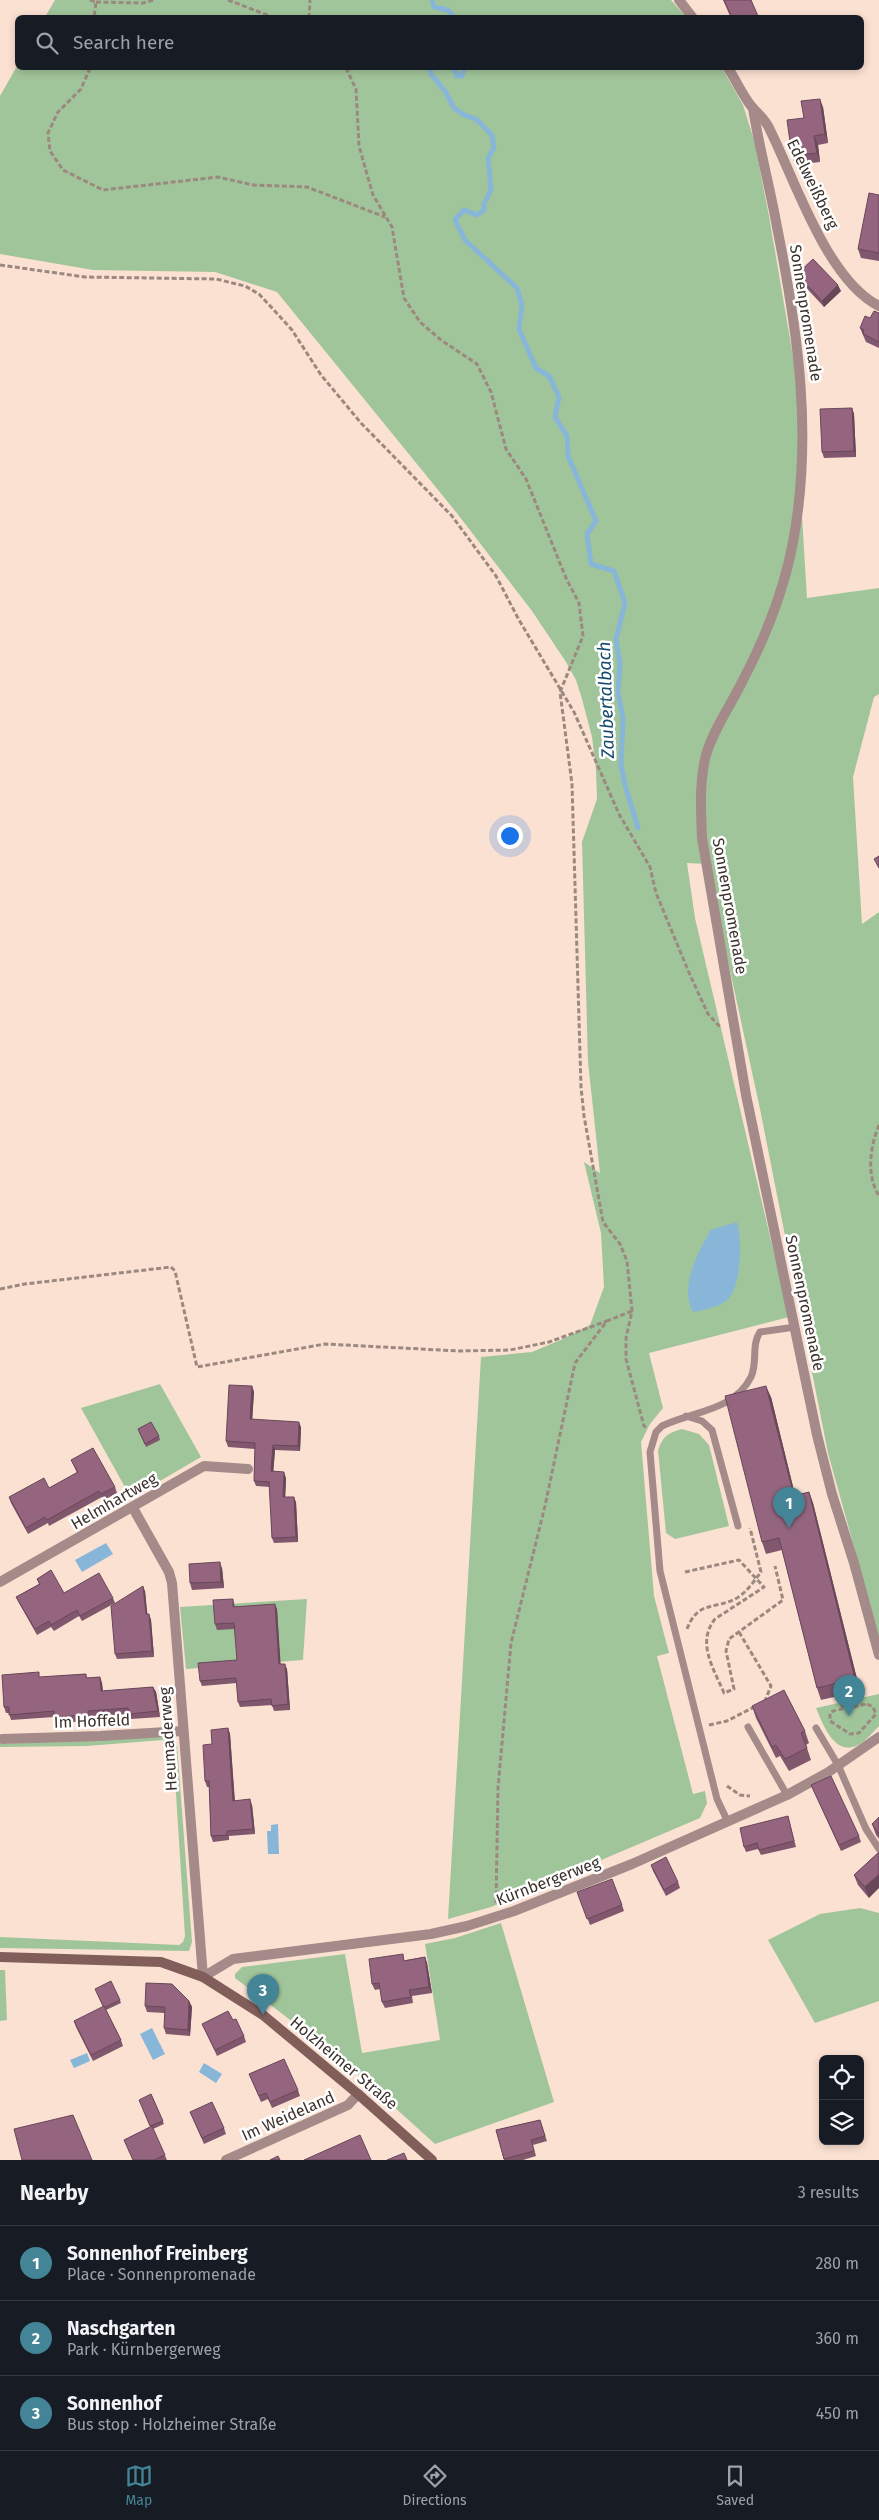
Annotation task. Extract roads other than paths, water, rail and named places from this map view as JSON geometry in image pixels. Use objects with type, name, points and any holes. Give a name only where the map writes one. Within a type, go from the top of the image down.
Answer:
[{"type":"street","points":[[679,0],[691,15]]},
{"type":"street","name":"Edelweißberg","points":[[729,70],[753,108],[763,116],[802,200],[831,254],[856,289],[879,306]]},
{"type":"street","name":"Sonnenpromenade","points":[[753,108],[796,329],[802,384],[804,439],[797,518],[779,599],[761,646],[706,755],[702,785],[702,838],[746,1095],[825,1469],[854,1563],[879,1655]]},
{"type":"street","name":"Helmhartweg","points":[[0,1582],[204,1466],[248,1468]]},
{"type":"street","name":"Heumaderweg","points":[[133,1508],[169,1572],[172,1583],[202,1977]]},
{"type":"street","name":"Im Hoffeld","points":[[2,1739],[183,1731]]},
{"type":"street","name":"Kürnbergerweg","points":[[202,1977],[233,1958],[431,1934],[467,1926],[514,1911],[632,1864],[727,1820],[787,1795],[838,1765],[879,1736]]},
{"type":"street","name":"Holzheimer Straße","points":[[0,1957],[161,1962],[202,1977],[263,2015],[358,2094],[432,2160]]},
{"type":"street","name":"Im Weideland","points":[[226,2160],[348,2105],[358,2094]]},
{"type":"lane","points":[[727,1820],[717,1799],[660,1571],[650,1452],[656,1432],[662,1426],[728,1402],[743,1389],[752,1375],[755,1340],[760,1332],[795,1326]]},
{"type":"lane","points":[[686,1416],[702,1421],[712,1430],[738,1526]]},
{"type":"lane","points":[[748,1727],[787,1795]]},
{"type":"lane","points":[[816,1728],[838,1765],[866,1830],[879,1849]]},
{"type":"water","points":[[737,1222],[740,1251],[738,1275],[731,1295],[719,1305],[693,1312],[688,1292],[689,1281],[696,1259],[711,1230]]},
{"type":"water","points":[[106,1543],[113,1554],[82,1572],[75,1560]]},
{"type":"water","points":[[278,1824],[279,1854],[268,1854],[267,1831],[271,1831],[271,1825]]},
{"type":"water","points":[[152,2028],[165,2054],[153,2060],[140,2034]]},
{"type":"water","points":[[87,2053],[90,2061],[74,2068],[70,2060]]},
{"type":"water","points":[[204,2063],[222,2074],[216,2083],[199,2072]]},
{"type":"waterway","name":"Zaubertalbach","points":[[432,0],[434,7],[448,10],[452,15]]},
{"type":"waterway","name":"Zaubertalbach","points":[[430,70],[431,74],[445,91],[454,108],[464,115],[476,119],[492,135],[494,148],[488,158],[491,190],[484,204],[484,210],[477,215],[464,210],[455,220],[465,240],[517,288],[522,305],[519,329],[536,368],[549,376],[559,397],[555,417],[567,436],[568,456],[596,521],[587,534],[591,564],[614,571],[625,603],[616,639],[620,664],[618,692],[623,719],[621,765],[638,828]]},
{"type":"waterway","name":"Zaubertalbach","points":[[455,70],[457,76],[462,76],[464,70]]},
{"type":"place","name":"Sonnenhof Freinberg","points":[[789,1528]]},
{"type":"place","name":"Naschgarten","points":[[849,1716]]},
{"type":"place","name":"Sonnenhof","points":[[263,2015]]}]
